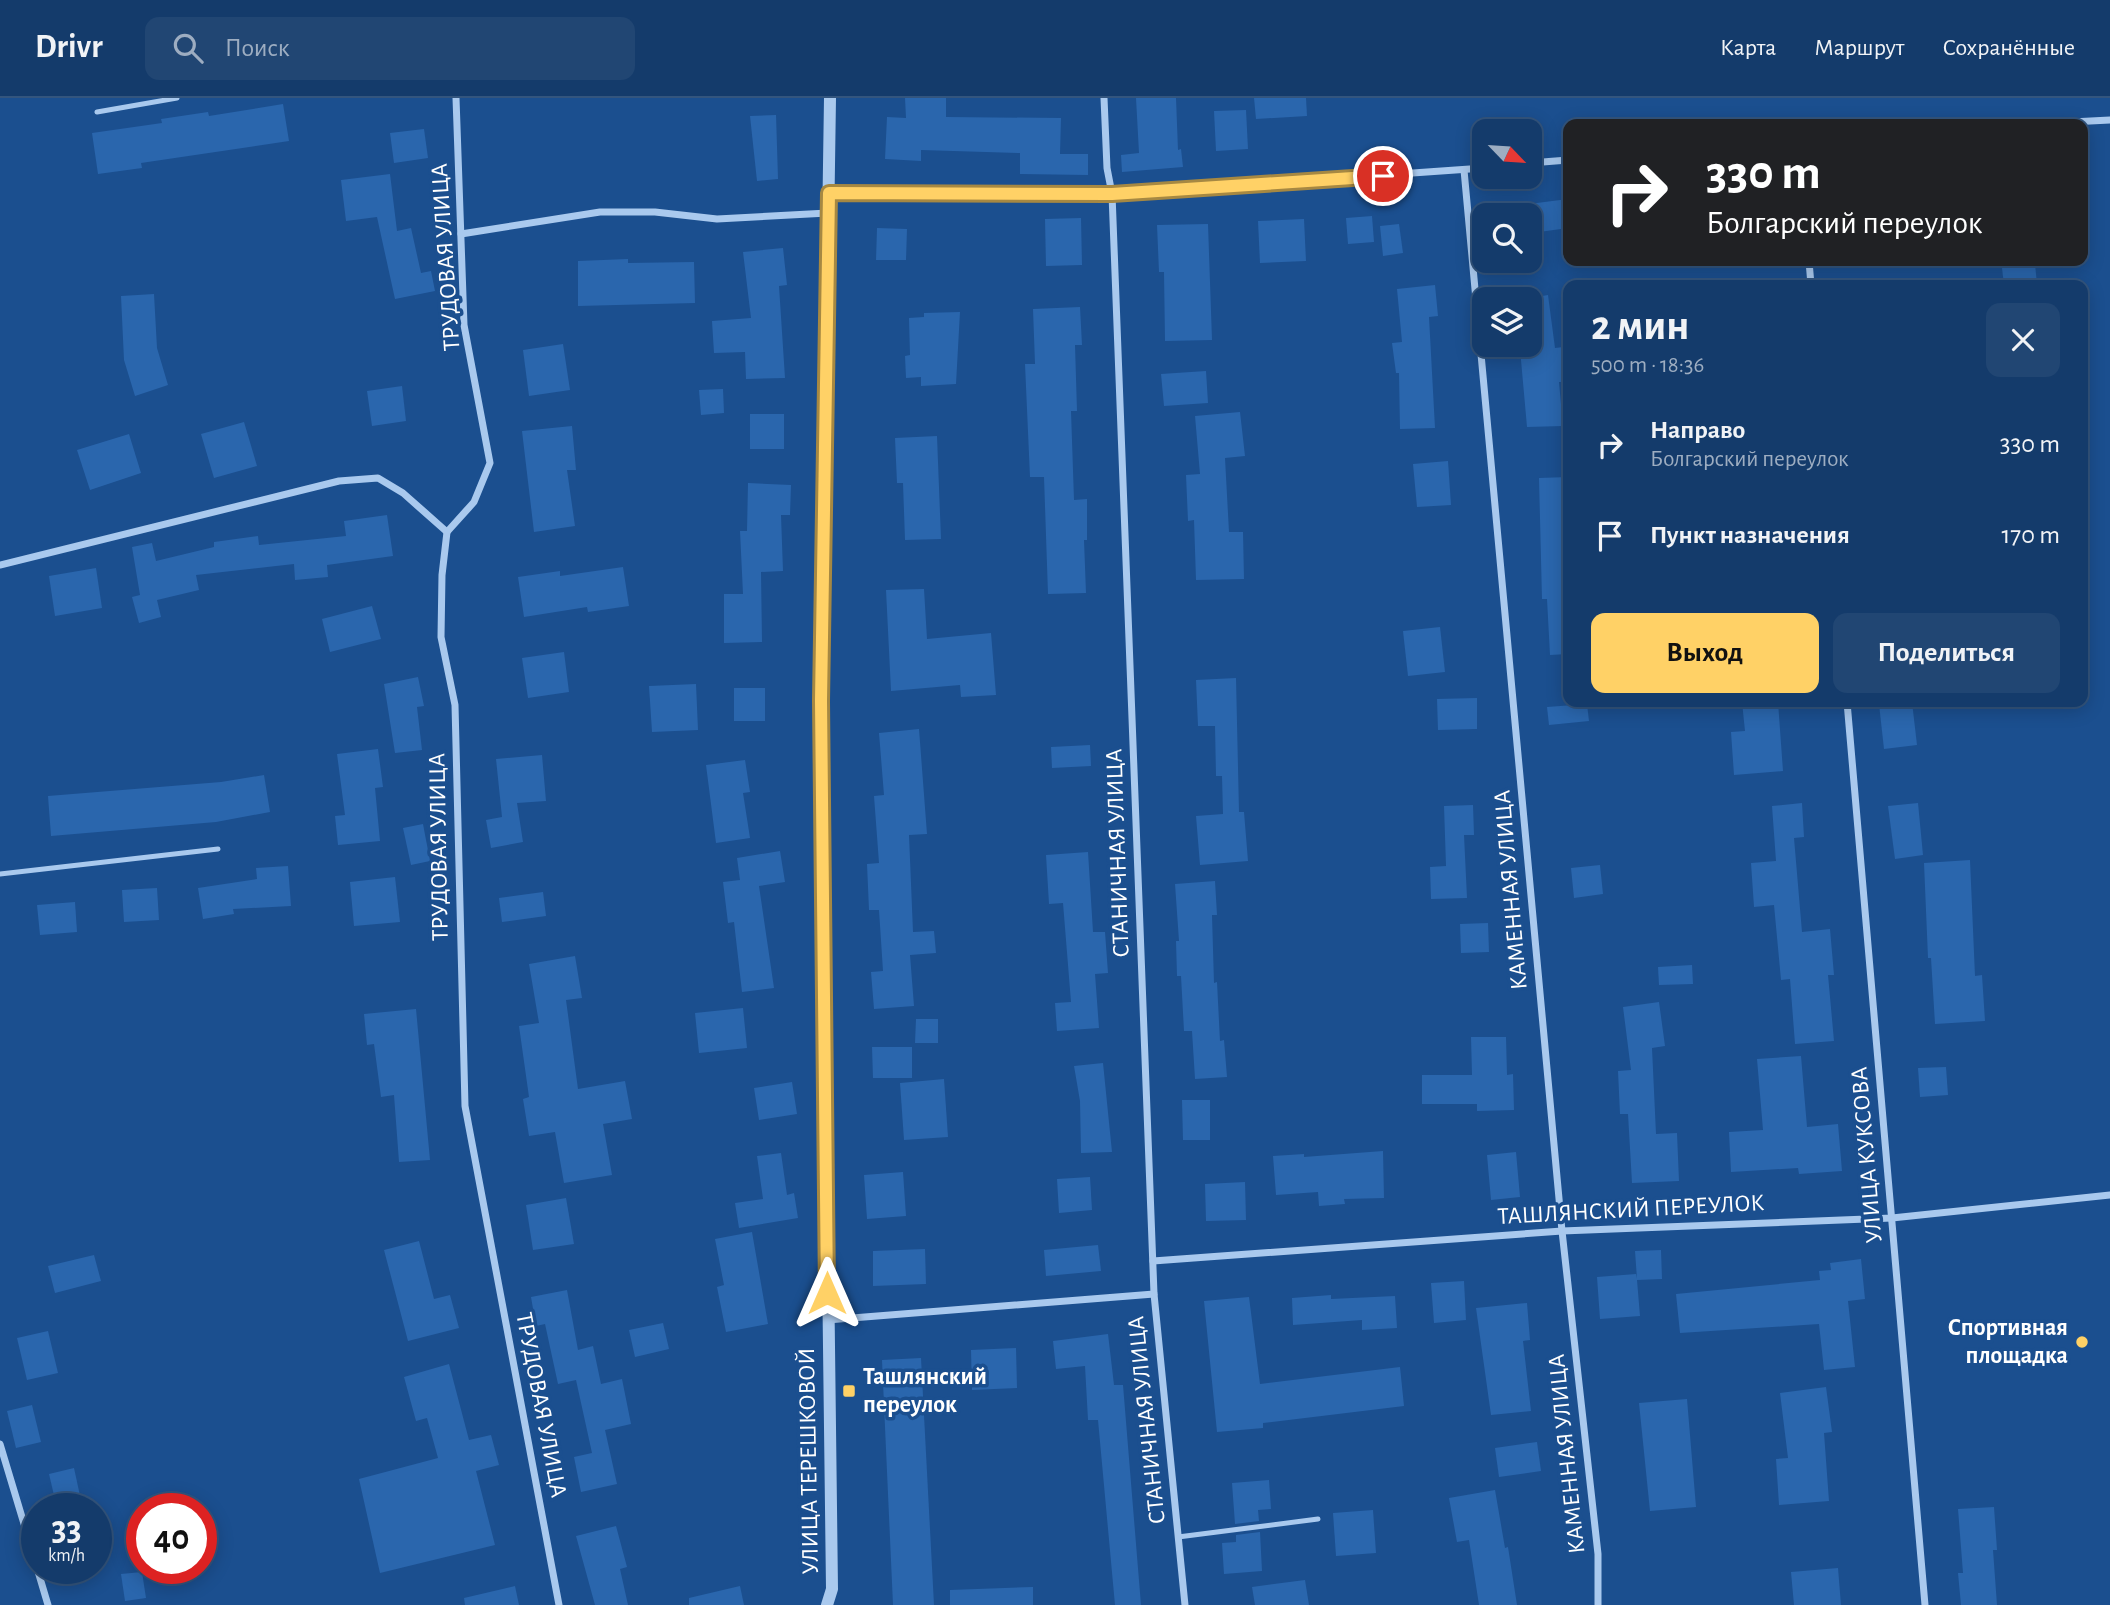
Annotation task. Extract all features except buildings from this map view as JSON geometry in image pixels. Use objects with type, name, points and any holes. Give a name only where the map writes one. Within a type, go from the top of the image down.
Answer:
[{"type":"street","name":"ТРУДОВАЯ УЛИЦА","points":[[456,98],[464,325],[490,463],[474,502],[447,532],[441,637],[455,705],[465,1106],[559,1605]]},
{"type":"street","name":"УЛИЦА ТЕРЕШКОВОЙ","points":[[827,1605],[832,1589],[821,701],[830,98]]},
{"type":"street","name":"СТАНИЧНАЯ УЛИЦА","points":[[1104,98],[1107,167],[1112,194],[1154,1294],[1185,1605]]},
{"type":"street","points":[[2088,121],[2110,120]]},
{"type":"street","points":[[1542,162],[1563,160]]},
{"type":"street","points":[[829,193],[1112,194],[1472,169]]},
{"type":"street","name":"КАМЕННАЯ УЛИЦА","points":[[1464,170],[1562,1231],[1598,1554],[1598,1605]]},
{"type":"street","points":[[461,234],[600,212],[655,212],[717,219],[828,213]]},
{"type":"street","points":[[0,565],[340,481],[378,478],[403,493],[447,532]]},
{"type":"street","name":"УЛИЦА КУКСОВА","points":[[1847,707],[1926,1605]]},
{"type":"street","name":"ТАШЛЯНСКИЙ ПЕРЕУЛОК","points":[[1153,1261],[1562,1231],[1892,1218],[2110,1195]]},
{"type":"street","points":[[827,1320],[1154,1294]]},
{"type":"street","points":[[0,1444],[21,1514]]},
{"type":"street","points":[[42,1584],[48,1605]]},
{"type":"lane","points":[[97,112],[177,98]]},
{"type":"lane","points":[[0,874],[218,849]]},
{"type":"lane","points":[[1178,1537],[1318,1519]]},
{"type":"place","name":"Спортивная площадка","points":[[2082,1342]]},
{"type":"place","name":"Ташлянский переулок","points":[[849,1391]]},
{"type":"route","points":[[827,1293],[821,701],[829,193],[1112,194],[1383,176]]}]
